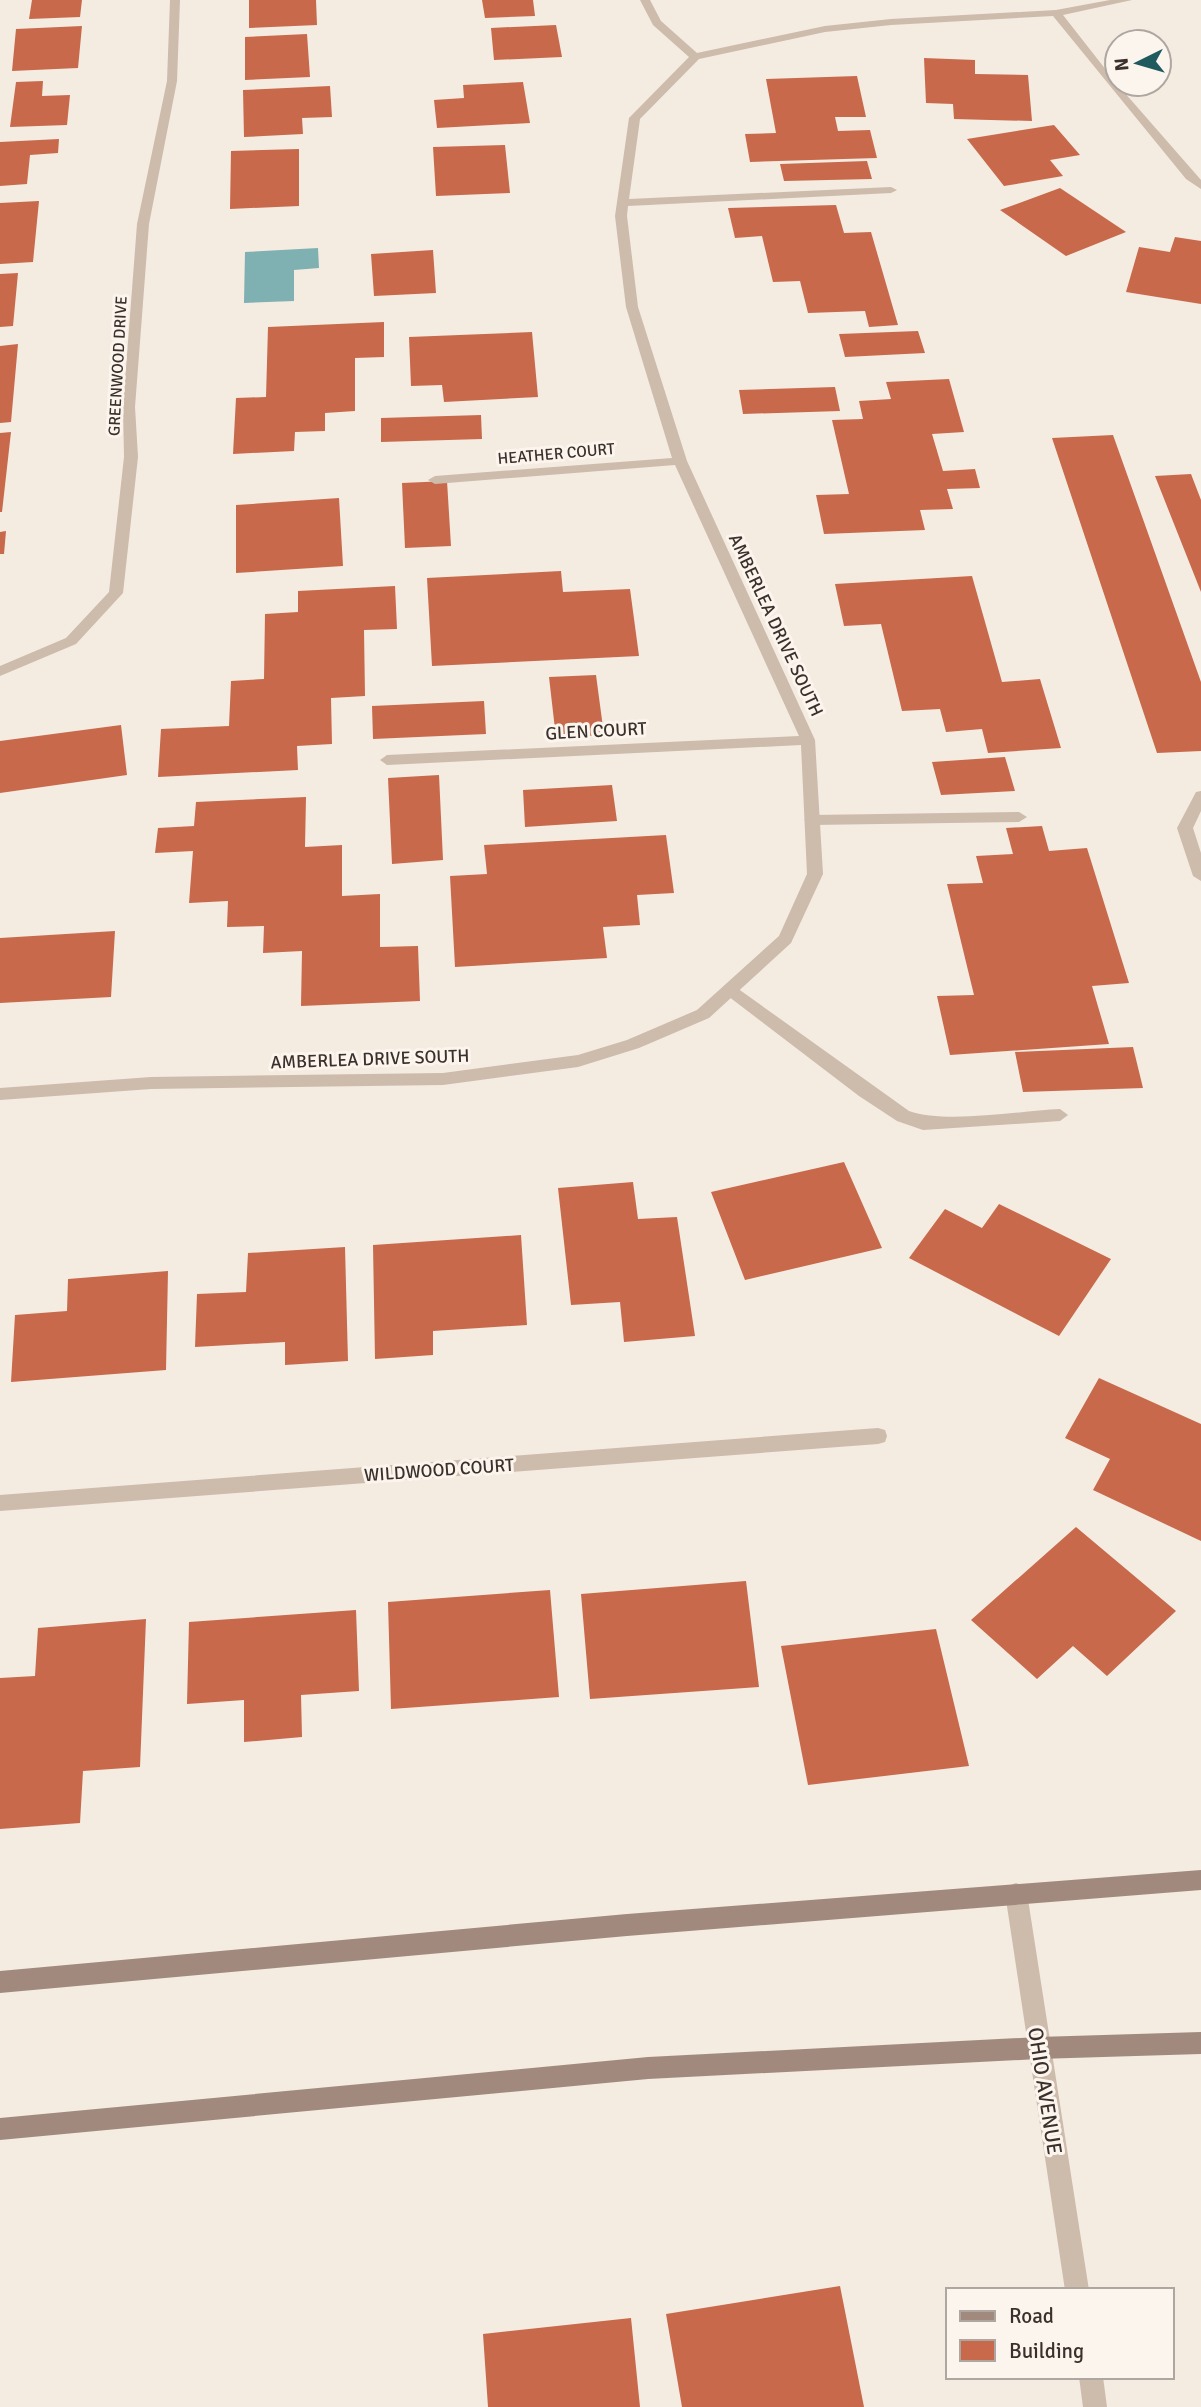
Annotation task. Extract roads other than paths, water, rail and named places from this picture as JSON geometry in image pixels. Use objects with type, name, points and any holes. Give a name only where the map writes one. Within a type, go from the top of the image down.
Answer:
[{"type":"main road","points":[[0,1982],[1016,1893],[1201,1880]]},
{"type":"main road","points":[[0,2129],[648,2068],[1038,2048],[1201,2043]]},
{"type":"street","name":"GREENWOOD DRIVE","points":[[0,671],[72,641],[116,593],[131,457],[129,407],[143,224],[172,81],[175,0]]},
{"type":"street","points":[[645,0],[657,23],[695,57],[825,29],[891,22],[1056,13],[1127,0]]},
{"type":"street","points":[[1056,13],[1190,177],[1201,186]]},
{"type":"street","name":"AMBERLEA DRIVE SOUTH","points":[[0,1094],[151,1083],[443,1079],[578,1061],[633,1044],[703,1014],[785,939],[815,874],[808,740],[680,461],[632,307],[622,203],[635,118],[695,57]]},
{"type":"street","points":[[622,203],[891,190]]},
{"type":"street","name":"HEATHER COURT","points":[[435,480],[680,461]]},
{"type":"street","name":"GLEN COURT","points":[[387,760],[808,740]]},
{"type":"street","points":[[1201,796],[1185,828],[1201,876]]},
{"type":"street","points":[[812,820],[1019,817]]},
{"type":"street","points":[[730,989],[864,1091],[902,1116],[923,1123],[947,1123],[1060,1115]]},
{"type":"street","name":"WILDWOOD COURT","points":[[0,1503],[878,1436]]},
{"type":"street","name":"OHIO AVENUE","points":[[1016,1893],[1077,2288]]},
{"type":"street","points":[[1091,2379],[1096,2407]]},
{"type":"water","points":[[318,248],[319,268],[294,270],[294,301],[244,303],[245,252]]}]
